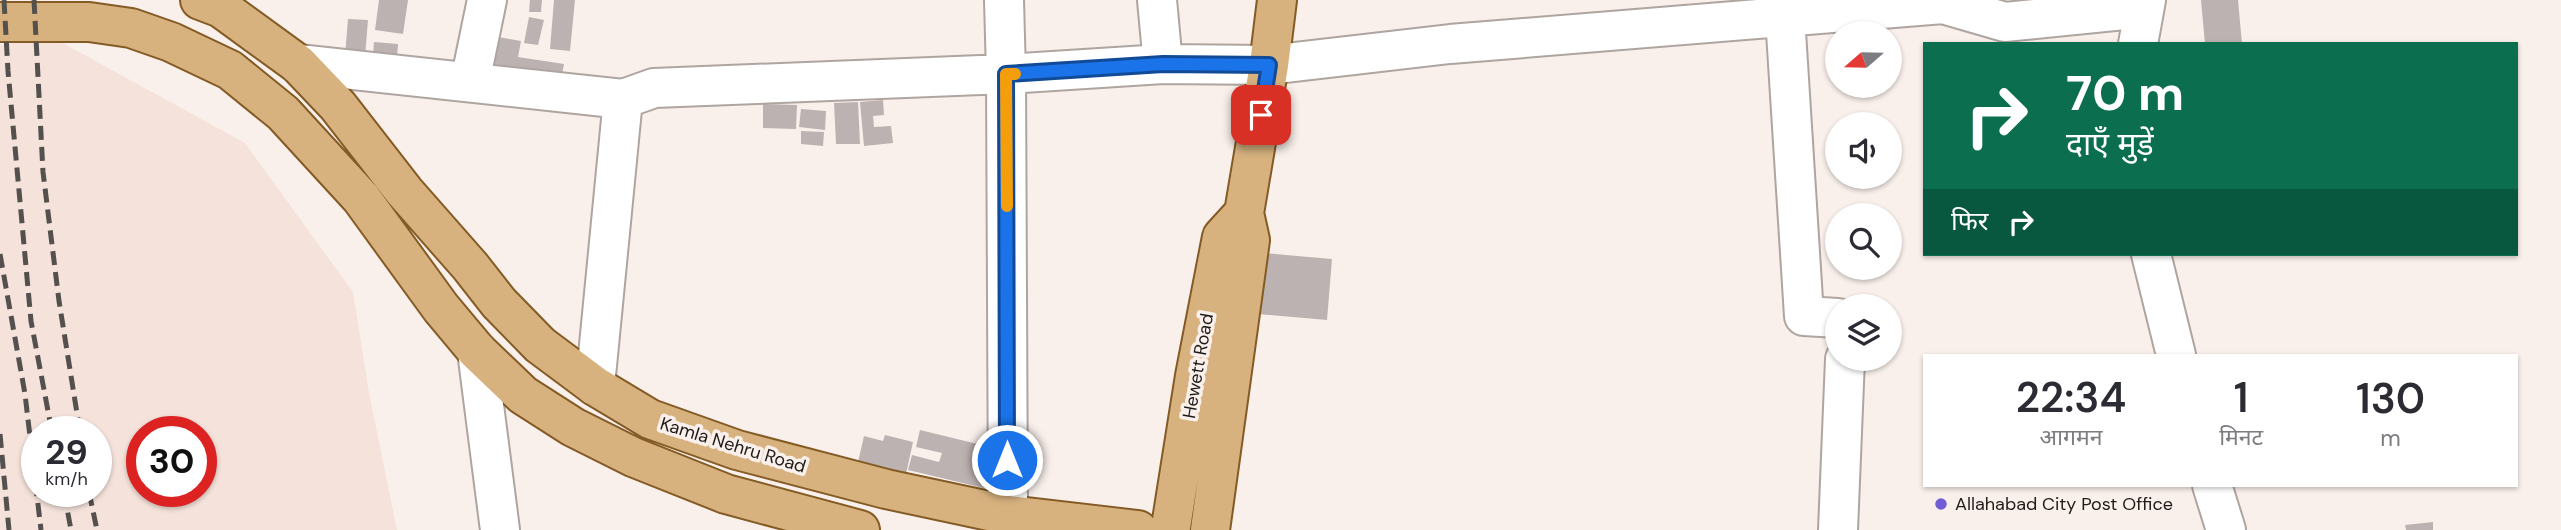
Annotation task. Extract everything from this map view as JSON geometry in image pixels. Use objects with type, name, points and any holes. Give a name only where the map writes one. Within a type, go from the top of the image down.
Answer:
[{"type":"main road","name":"Hewett Road","points":[[1210,530],[1250,240],[1244,213],[1277,0]]},
{"type":"main road","name":"Kamla Nehru Road","points":[[215,3],[298,64],[338,106],[404,191],[499,303],[540,345],[595,386],[650,419],[737,450],[886,489],[1008,515],[1167,529]]},
{"type":"main road","points":[[0,22],[89,22],[131,28],[171,42],[230,70],[283,113],[361,198],[441,308],[478,351],[523,395],[573,427],[633,457],[726,494],[860,530]]},
{"type":"main road","name":"Hewett Road","points":[[1167,529],[1222,237],[1244,213]]},
{"type":"street","points":[[470,82],[487,0]]},
{"type":"street","points":[[1004,0],[1008,515]]},
{"type":"street","points":[[1157,0],[1163,64]]},
{"type":"street","points":[[298,64],[623,99],[654,88],[1006,74],[1163,64],[1269,65],[1450,44],[1943,4],[2005,22],[2143,17]]},
{"type":"street","points":[[1785,16],[1804,316],[1825,317]]},
{"type":"street","points":[[595,386],[623,99]]},
{"type":"street","points":[[2151,256],[2176,354]]},
{"type":"street","points":[[478,351],[500,530]]},
{"type":"street","points":[[1838,530],[1845,371]]},
{"type":"street","points":[[2213,487],[2227,530]]},
{"type":"shaded area","points":[[50,36],[245,143],[353,292],[369,393],[397,530],[0,530],[0,45]]},
{"type":"building","points":[[379,0],[408,0],[403,34],[375,30]]},
{"type":"building","points":[[530,0],[542,0],[541,12],[529,12]]},
{"type":"building","points":[[554,0],[575,0],[570,51],[550,49]]},
{"type":"building","points":[[2201,0],[2238,0],[2242,42],[2205,42]]},
{"type":"building","points":[[529,17],[544,20],[538,45],[524,43]]},
{"type":"building","points":[[348,19],[368,20],[365,57],[345,56]]},
{"type":"building","points":[[498,37],[521,41],[518,57],[564,64],[560,84],[481,71]]},
{"type":"building","points":[[374,42],[398,44],[397,58],[373,55]]},
{"type":"building","points":[[883,100],[884,115],[873,116],[874,127],[891,126],[893,143],[864,146],[860,102]]},
{"type":"building","points":[[858,102],[860,144],[836,144],[834,103]]},
{"type":"building","points":[[763,104],[797,105],[796,129],[763,128]]},
{"type":"building","points":[[801,109],[826,111],[825,130],[799,127]]},
{"type":"building","points":[[801,131],[824,132],[823,146],[801,144]]},
{"type":"building","points":[[1263,253],[1332,259],[1327,320],[1258,314]]},
{"type":"building","points":[[920,430],[998,449],[988,489],[908,470],[912,455],[939,462],[942,453],[916,447]]},
{"type":"building","points":[[885,435],[913,442],[906,474],[858,462],[864,436],[883,441]]},
{"type":"building","points":[[2433,522],[2433,530],[2406,530],[2405,525]]},
{"type":"railway","points":[[4,0],[31,321],[49,416]]},
{"type":"railway","points":[[34,0],[43,172],[59,301],[77,416]]},
{"type":"railway","points":[[0,254],[25,394],[41,530]]},
{"type":"railway","points":[[0,434],[9,530]]},
{"type":"railway","points":[[67,507],[71,530]]},
{"type":"railway","points":[[92,507],[97,530]]},
{"type":"slow traffic","points":[[1007,206],[1006,74],[1015,74]]},
{"type":"place","name":"Allahabad City Post Office","points":[[1941,504]]},
{"type":"route","points":[[1007,460],[1006,74],[1163,64],[1269,65],[1261,115]]}]
